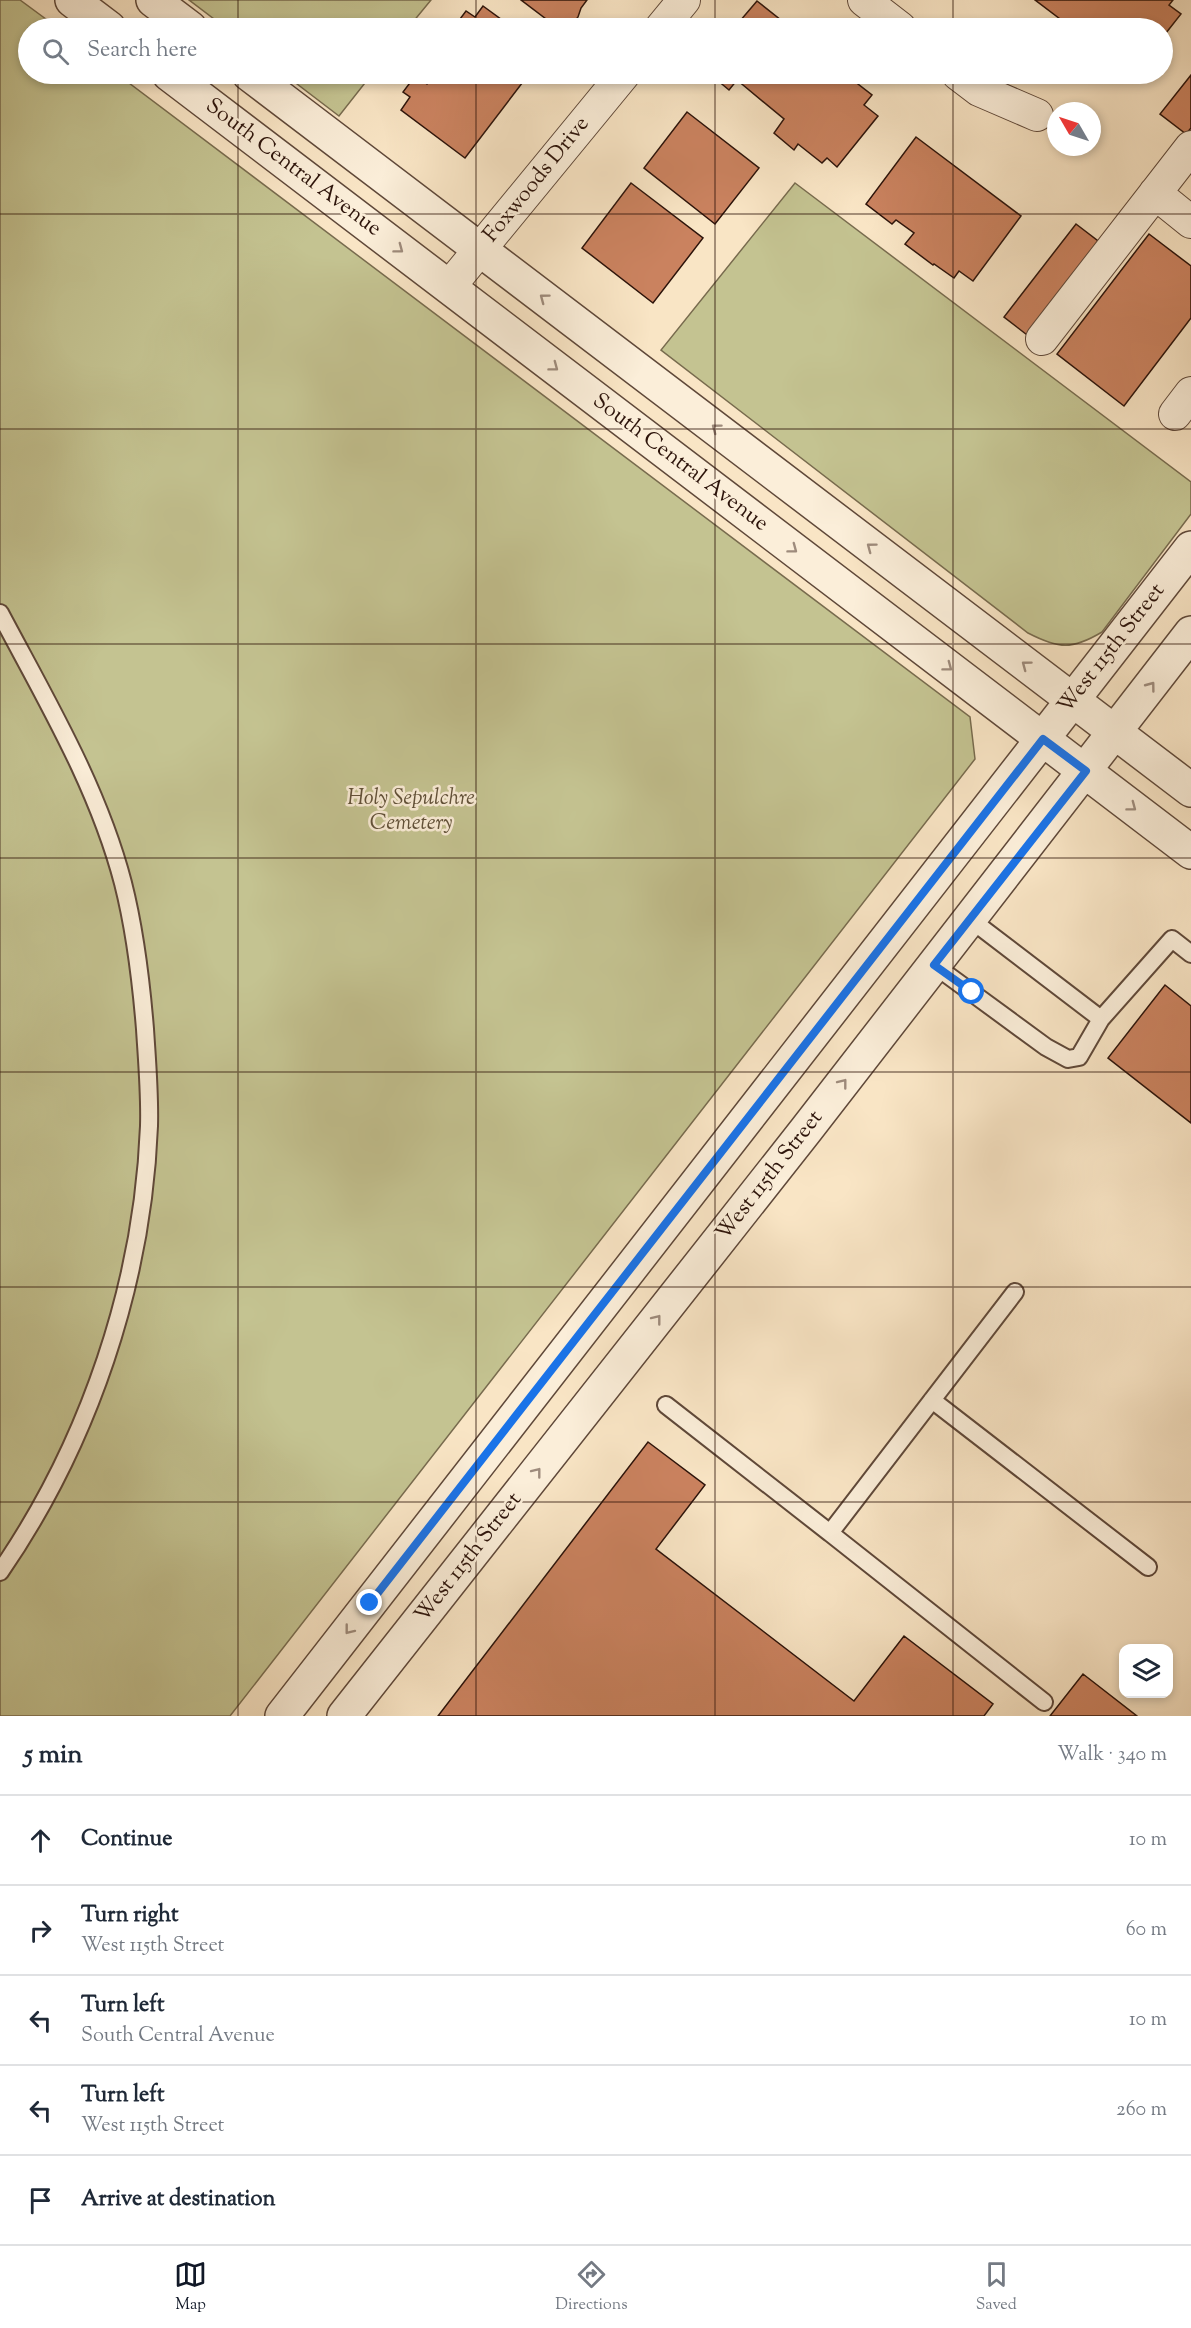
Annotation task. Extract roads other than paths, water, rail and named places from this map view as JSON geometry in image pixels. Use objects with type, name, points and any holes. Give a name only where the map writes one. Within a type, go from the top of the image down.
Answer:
[{"type":"street","points":[[72,0],[96,18]]},
{"type":"street","points":[[153,0],[177,18]]},
{"type":"street","points":[[669,18],[684,0]]},
{"type":"street","points":[[864,0],[887,18]]},
{"type":"street","name":"South Central Avenue","points":[[182,84],[1191,852]]},
{"type":"street","points":[[262,84],[1191,790]]},
{"type":"street","name":"Foxwoods Drive","points":[[449,287],[616,84]]},
{"type":"street","points":[[971,84],[979,90],[1037,115]]},
{"type":"street","points":[[1042,339],[1191,147]]},
{"type":"street","points":[[1155,193],[1191,222]]},
{"type":"street","name":"West 115th Street","points":[[282,1716],[1191,548]]},
{"type":"street","name":"West 115th Street","points":[[344,1716],[1116,733],[1191,633]]},
{"type":"lane","points":[[0,613],[86,780],[122,882],[135,942],[143,1003],[149,1126],[144,1186],[132,1255],[119,1317],[100,1380],[50,1493],[0,1572]]},
{"type":"lane","points":[[970,919],[1101,1019]]},
{"type":"lane","points":[[934,965],[1046,1047],[1068,1059],[1079,1057],[1101,1019],[1172,939],[1191,954]]},
{"type":"lane","points":[[830,1533],[1015,1292]]},
{"type":"lane","points":[[932,1400],[1148,1567]]},
{"type":"lane","points":[[666,1405],[1044,1702]]},
{"type":"park label","name":"Holy Sepulchre Cemetery","points":[[411,812]]}]
